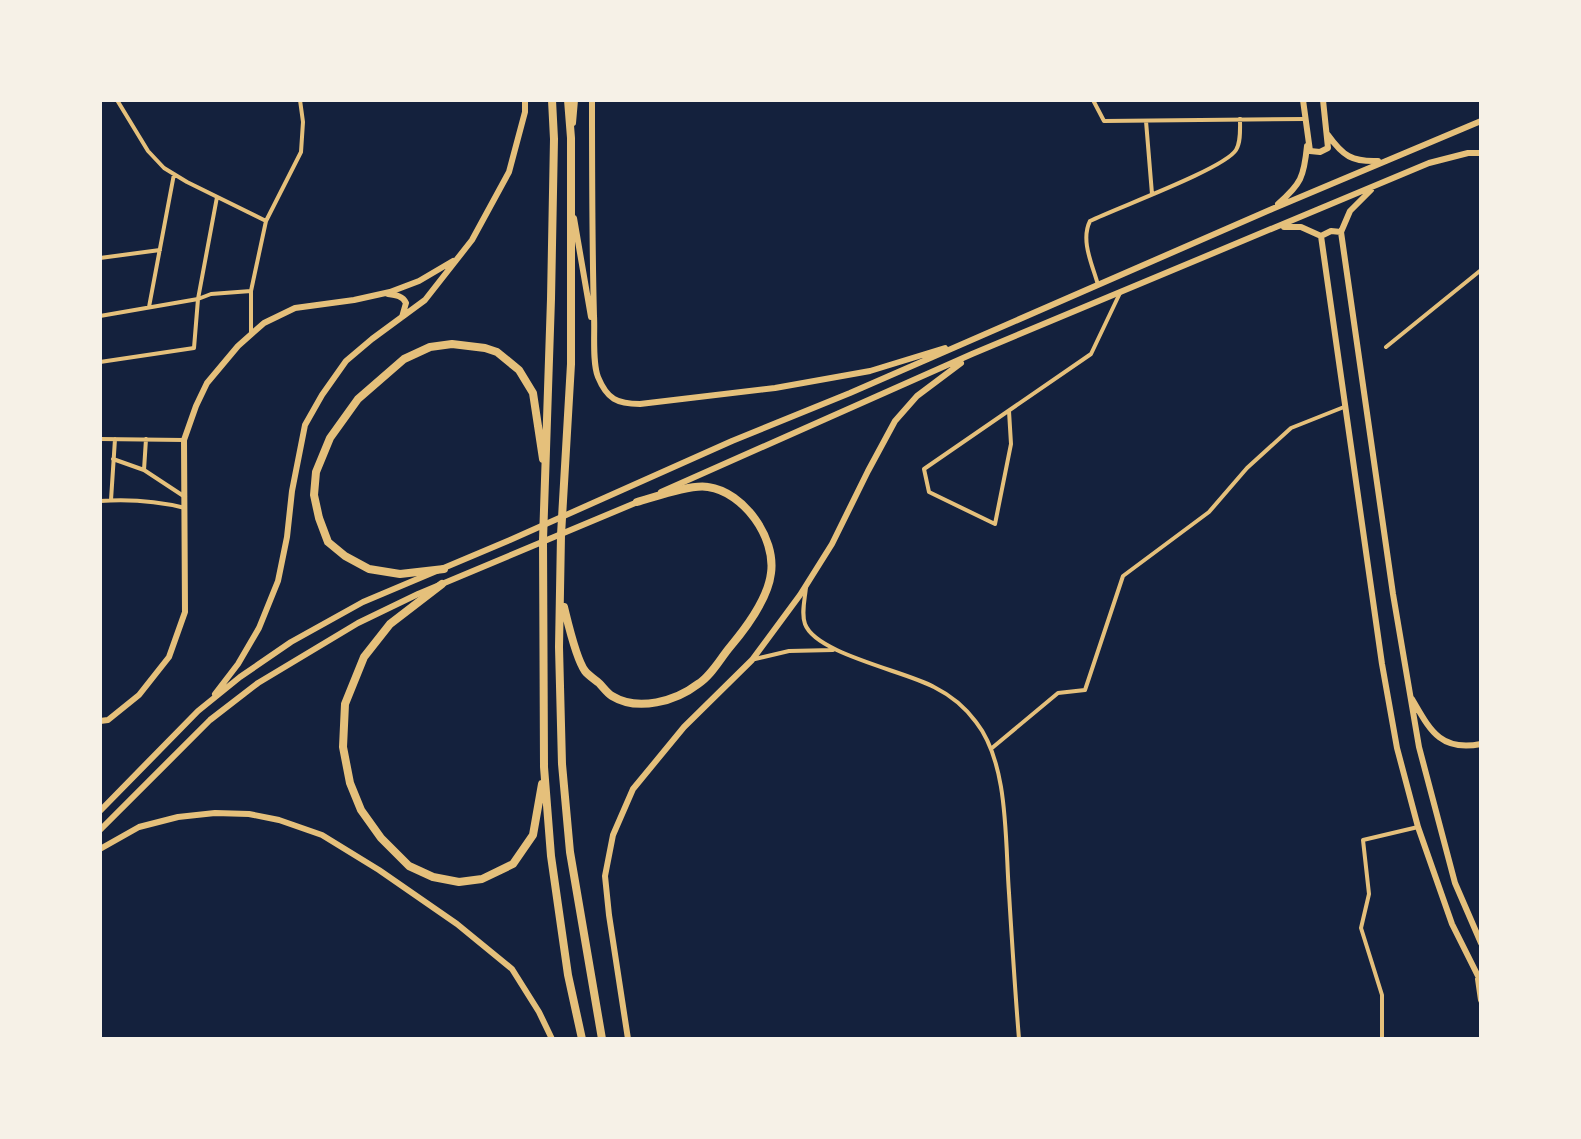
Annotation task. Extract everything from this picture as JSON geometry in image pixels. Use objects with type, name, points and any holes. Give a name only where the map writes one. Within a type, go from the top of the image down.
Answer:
[{"type":"highway","points":[[552,100],[554,153],[543,540],[544,767],[551,856],[568,975],[582,1039]]},
{"type":"highway","points":[[568,100],[572,202],[571,364],[561,535],[562,764],[569,837],[602,1039]]},
{"type":"highway","points":[[444,569],[400,574],[369,569],[328,542],[314,495],[316,472],[330,438],[358,399],[404,359],[430,347],[467,345],[497,352],[519,370],[533,393],[546,480]]},
{"type":"highway","points":[[560,594],[584,670],[613,696],[651,704],[680,695],[701,683],[746,628],[765,593],[772,573],[761,527],[745,506],[708,487],[637,502]]},
{"type":"highway","points":[[442,584],[390,624],[364,657],[345,704],[343,747],[350,783],[361,810],[381,838],[409,866],[433,877],[459,882],[482,879],[513,864],[533,835],[544,767]]},
{"type":"main road","points":[[208,703],[238,664],[259,628],[278,581],[305,425],[346,361],[425,300],[472,240],[509,172],[525,112],[525,100]]},
{"type":"main road","points":[[571,138],[575,100]]},
{"type":"main road","points":[[592,100],[596,373],[605,391],[614,400],[624,404],[640,404],[763,390],[870,371],[964,342]]},
{"type":"main road","points":[[1303,100],[1310,151],[1320,152],[1328,148],[1323,100]]},
{"type":"main road","points":[[100,811],[208,703],[240,677],[291,642],[363,602],[1481,121]]},
{"type":"main road","points":[[1326,132],[1343,153],[1353,159],[1365,162],[1386,160]]},
{"type":"main road","points":[[1272,209],[1293,191],[1302,178],[1307,134]]},
{"type":"main road","points":[[100,830],[210,720],[258,683],[358,623],[972,354],[1429,163],[1468,153],[1481,153]]},
{"type":"main road","points":[[1376,186],[1350,211],[1341,232],[1391,579],[1419,747],[1455,883],[1480,939]]},
{"type":"main road","points":[[572,202],[595,341]]},
{"type":"main road","points":[[1281,227],[1301,227],[1321,236]]},
{"type":"main road","points":[[1321,236],[1331,231],[1341,232]]},
{"type":"main road","points":[[1321,236],[1382,664],[1397,748],[1418,827],[1452,924],[1479,979],[1481,1000]]},
{"type":"main road","points":[[100,721],[108,720],[139,695],[169,657],[185,612],[184,440],[207,383],[238,346],[264,323],[295,308],[390,292],[419,281],[456,260]]},
{"type":"main road","points":[[381,294],[404,299],[406,303],[402,317]]},
{"type":"main road","points":[[628,1039],[605,876],[613,835],[633,789],[684,727],[752,660],[806,585],[832,544],[895,421],[917,396],[972,354]]},
{"type":"main road","points":[[1409,694],[1441,740],[1460,747],[1481,744]]},
{"type":"main road","points":[[100,849],[139,827],[178,817],[215,813],[249,814],[279,820],[322,835],[457,924],[512,969],[552,1039]]},
{"type":"street","points":[[117,100],[148,151],[164,168],[266,221]]},
{"type":"street","points":[[251,335],[251,291],[266,221],[301,152],[303,122],[300,100]]},
{"type":"street","points":[[1093,100],[1104,121],[1305,119]]},
{"type":"street","points":[[1098,285],[1086,242],[1090,221],[1229,158],[1237,149],[1240,119]]},
{"type":"street","points":[[1146,121],[1152,194]]},
{"type":"street","points":[[149,307],[174,174]]},
{"type":"street","points":[[100,362],[194,348],[198,299],[217,197]]},
{"type":"street","points":[[100,258],[160,250]]},
{"type":"street","points":[[1386,347],[1481,270]]},
{"type":"street","points":[[100,316],[211,294],[251,291]]},
{"type":"street","points":[[1009,411],[1011,444],[995,524],[929,492],[924,469],[1091,354],[1120,293]]},
{"type":"street","points":[[992,748],[1058,693],[1085,690],[1123,576],[1209,512],[1247,468],[1291,428],[1344,407]]},
{"type":"street","points":[[100,439],[184,440]]},
{"type":"street","points":[[111,500],[115,439]]},
{"type":"street","points":[[144,470],[146,439]]},
{"type":"street","points":[[113,459],[144,470],[185,497]]},
{"type":"street","points":[[100,501],[162,503],[185,508]]},
{"type":"street","points":[[806,585],[805,627],[815,636],[835,650],[932,686],[957,701],[977,722],[992,748],[1002,790],[1019,1039]]},
{"type":"street","points":[[752,660],[789,651],[835,650]]},
{"type":"street","points":[[1382,1039],[1382,995],[1361,928],[1369,894],[1363,840],[1418,827]]}]
